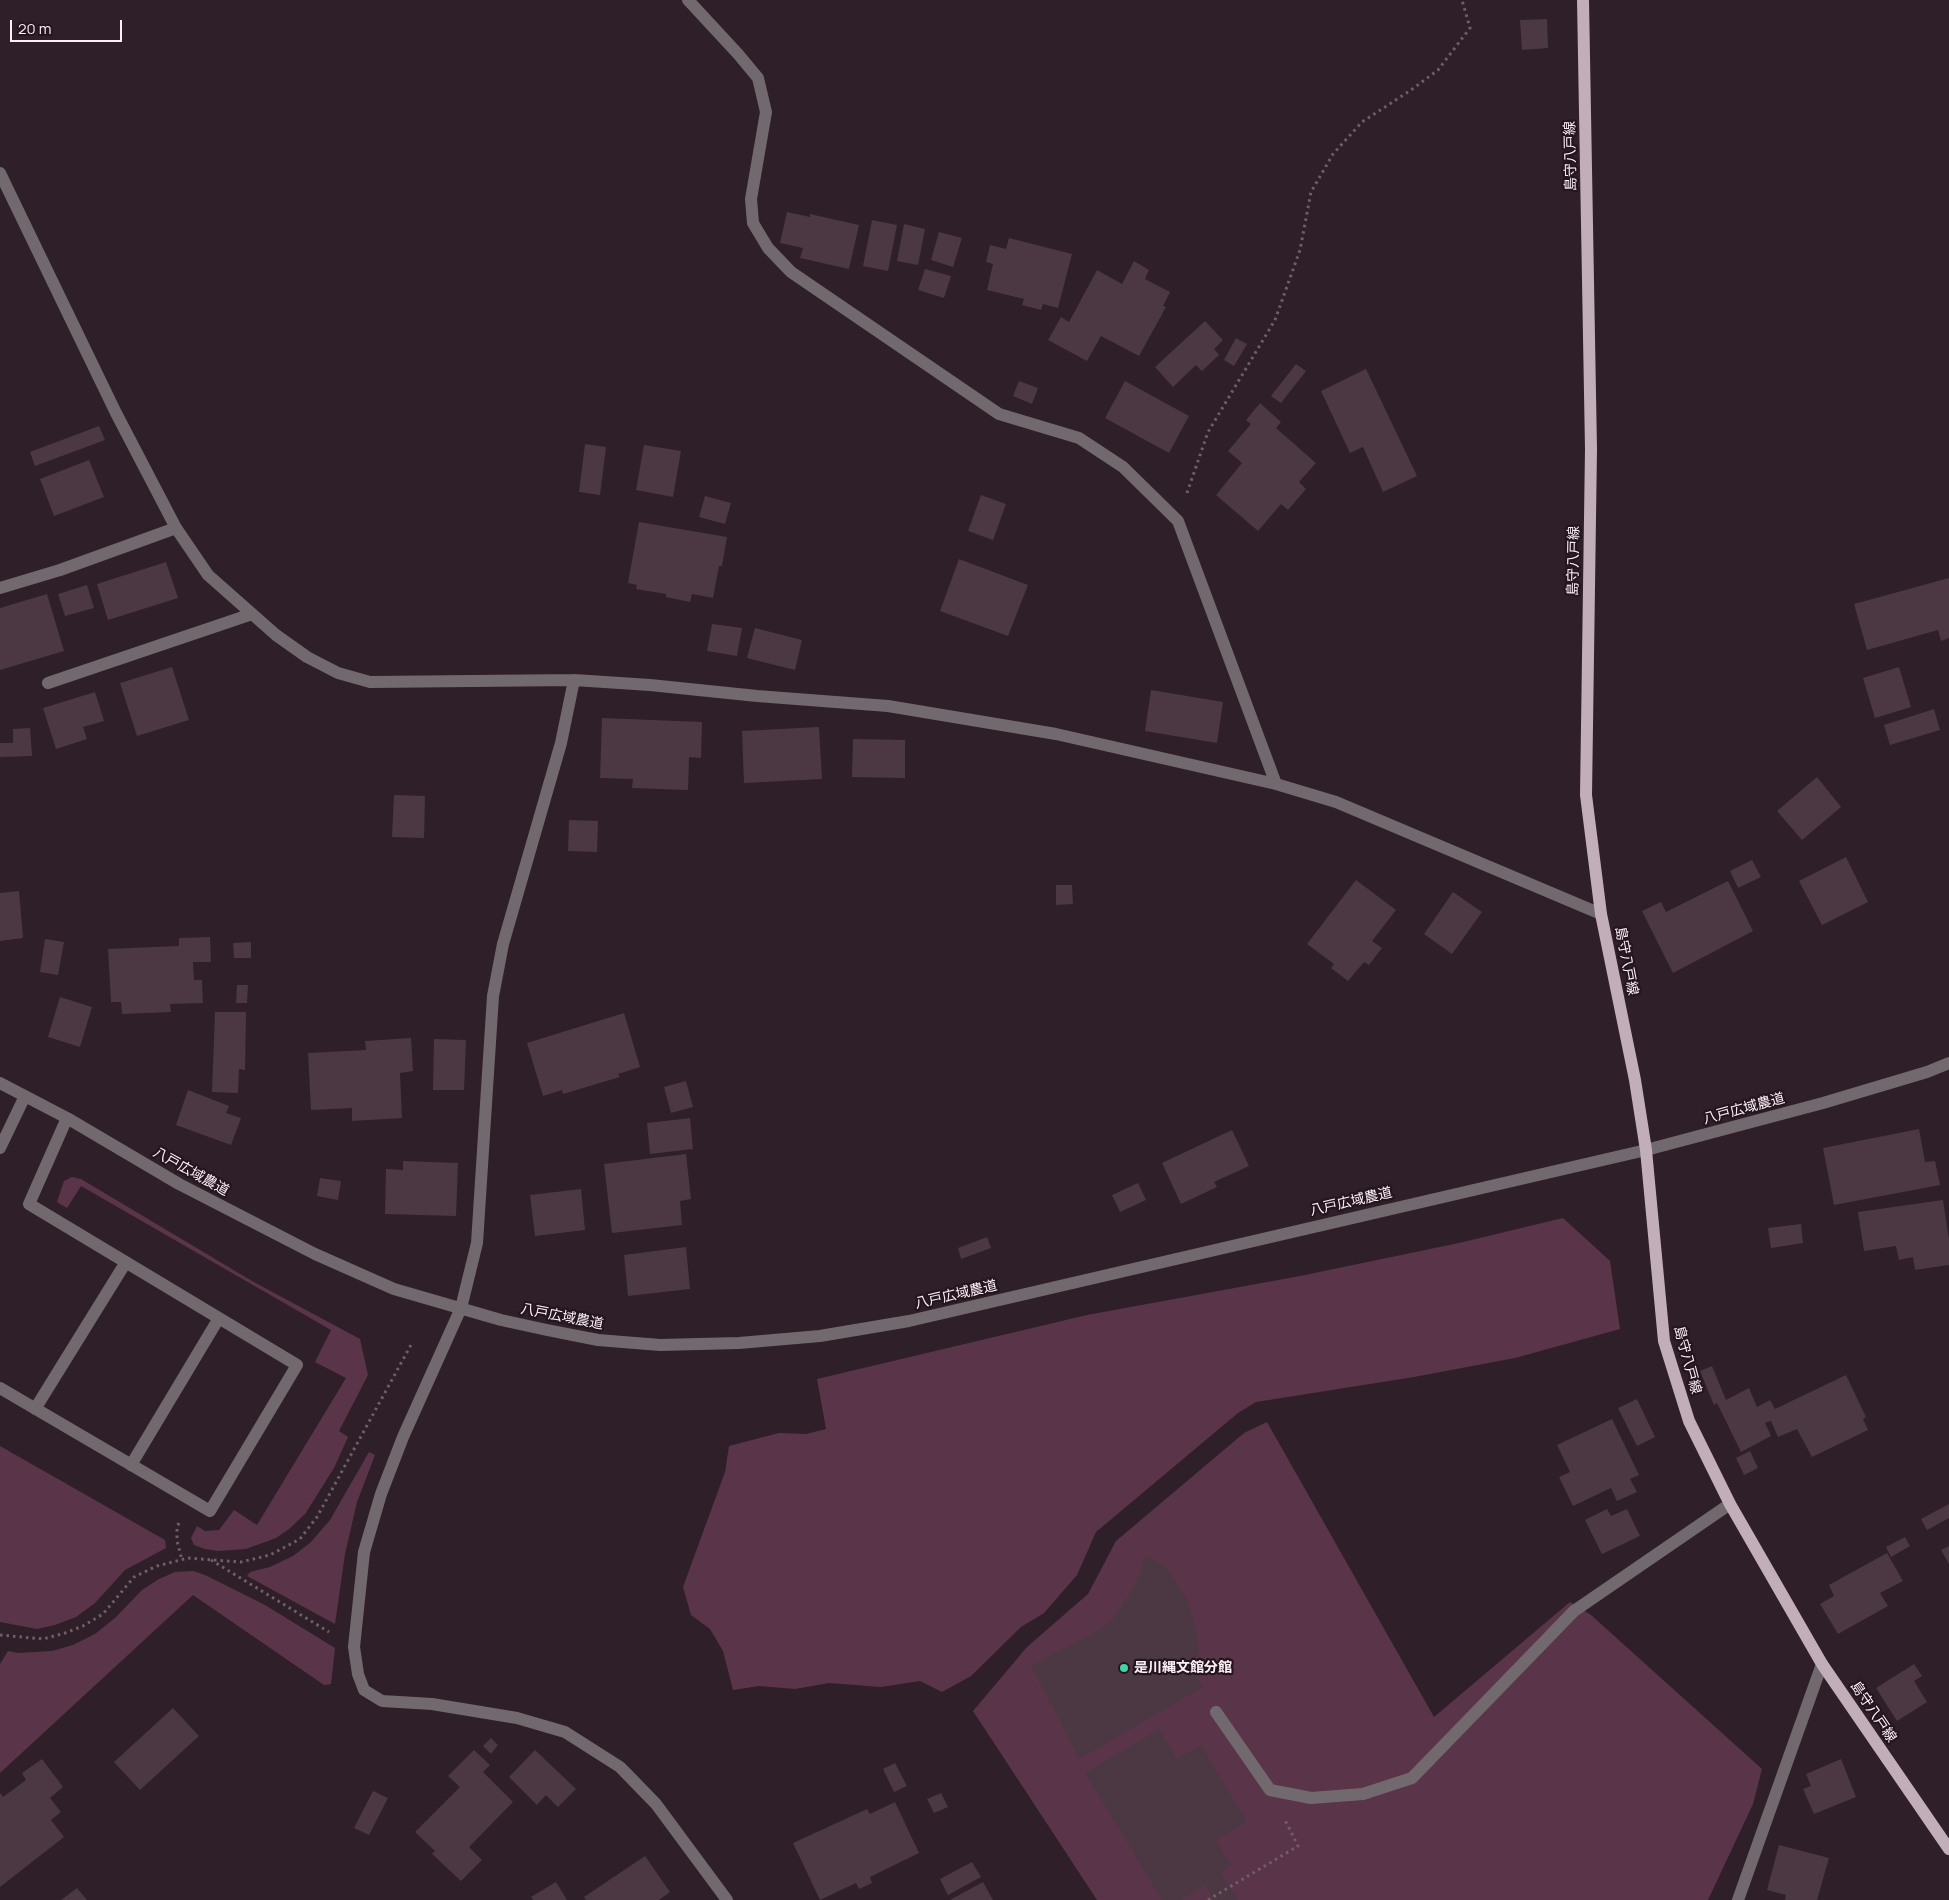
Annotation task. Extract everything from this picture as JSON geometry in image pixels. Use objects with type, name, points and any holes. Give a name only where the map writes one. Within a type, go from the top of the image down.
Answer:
[{"type":"main road","name":"島守八戸線","points":[[1583,0],[1591,449],[1586,795],[1601,914],[1635,1080],[1646,1150],[1664,1341],[1689,1421],[1730,1504],[1822,1664],[1949,1849]]},
{"type":"street","points":[[688,0],[758,78],[766,112],[751,199],[753,223],[768,248],[791,272],[999,414],[1079,438],[1123,467],[1178,521],[1276,784]]},
{"type":"street","points":[[0,173],[116,413],[176,528],[208,575],[276,636],[307,657],[338,673],[370,682],[574,680],[650,685],[757,696],[888,706],[1056,734],[1276,784],[1336,802],[1601,914]]},
{"type":"street","points":[[0,588],[60,570],[176,528]]},
{"type":"street","points":[[48,683],[252,614]]},
{"type":"street","points":[[574,680],[560,743],[502,944],[493,996],[477,1243],[462,1308],[403,1437],[381,1494],[364,1552],[354,1647],[358,1674],[364,1690],[382,1701],[432,1704],[517,1718],[565,1732],[620,1767],[656,1804],[727,1900]]},
{"type":"street","name":"八戸広域農道","points":[[0,1083],[67,1118],[179,1184],[315,1254],[394,1289],[501,1320],[598,1340],[660,1344],[739,1343],[820,1336],[909,1321],[1646,1150],[1823,1103],[1927,1072],[1949,1062]]},
{"type":"street","points":[[0,1148],[25,1096]]},
{"type":"street","points":[[0,1388],[210,1512],[297,1365],[30,1204],[67,1118]]},
{"type":"street","points":[[36,1409],[126,1262]]},
{"type":"street","points":[[131,1465],[219,1318]]},
{"type":"street","points":[[1216,1712],[1270,1790],[1311,1798],[1363,1794],[1412,1778],[1574,1611],[1730,1504]]},
{"type":"street","points":[[1738,1900],[1822,1664]]},
{"type":"path","points":[[1178,521],[1208,432],[1275,320],[1300,250],[1311,192],[1333,154],[1362,122],[1438,70],[1470,28],[1462,0]]},
{"type":"path","points":[[0,1635],[43,1639],[83,1626],[104,1614],[134,1577],[157,1566],[188,1558],[241,1562],[270,1555],[300,1539],[317,1517],[412,1343]]},
{"type":"path","points":[[182,1560],[177,1541],[177,1527],[191,1500]]},
{"type":"path","points":[[210,1560],[354,1647]]},
{"type":"path","points":[[1208,1900],[1298,1846],[1270,1790]]},
{"type":"shaded area","points":[[72,1177],[81,1179],[252,1281],[360,1339],[368,1375],[339,1431],[348,1437],[334,1468],[305,1514],[276,1538],[246,1549],[218,1551],[194,1545],[191,1538],[197,1526],[205,1531],[219,1530],[234,1510],[257,1525],[346,1378],[315,1362],[331,1330],[81,1186],[67,1208],[57,1202],[64,1181]]},
{"type":"shaded area","points":[[1563,1218],[1610,1261],[1620,1329],[1515,1358],[1414,1377],[1256,1402],[1238,1413],[1096,1532],[1077,1575],[1044,1613],[1021,1627],[971,1676],[942,1692],[920,1681],[881,1687],[829,1683],[795,1689],[759,1686],[733,1690],[723,1651],[710,1629],[691,1615],[683,1587],[725,1472],[729,1446],[779,1433],[806,1434],[826,1429],[817,1379],[1087,1315],[1300,1276],[1459,1243]]},
{"type":"shaded area","points":[[1267,1422],[1434,1717],[1570,1602],[1591,1615],[1762,1769],[1753,1804],[1708,1900],[1097,1900],[973,1711],[1027,1647],[1088,1594],[1116,1541],[1244,1433]]},
{"type":"shaded area","points":[[0,1446],[165,1540],[166,1548],[125,1570],[95,1603],[76,1617],[37,1629],[0,1622]]},
{"type":"shaded area","points":[[369,1452],[375,1455],[357,1502],[345,1554],[335,1624],[247,1576],[250,1572],[270,1567],[293,1556],[311,1542],[330,1520]]},
{"type":"shaded area","points":[[193,1571],[205,1575],[265,1605],[335,1648],[331,1684],[324,1685],[193,1595],[0,1773],[0,1664],[8,1651],[18,1653],[52,1651],[73,1645],[95,1634],[115,1618],[142,1590],[159,1579],[175,1572]]},
{"type":"building","points":[[1547,19],[1548,48],[1522,50],[1520,20]]},
{"type":"building","points":[[787,212],[810,217],[810,214],[859,225],[849,269],[800,258],[803,248],[780,243]]},
{"type":"building","points":[[872,220],[897,225],[888,271],[863,266]]},
{"type":"building","points":[[904,224],[925,229],[918,265],[897,261]]},
{"type":"building","points":[[939,232],[962,238],[953,267],[931,260]]},
{"type":"building","points":[[1009,238],[1072,254],[1058,308],[1043,304],[1041,310],[1022,305],[1024,299],[987,290],[993,264],[986,262],[990,245],[1006,249]]},
{"type":"building","points":[[1134,261],[1149,270],[1145,279],[1170,292],[1163,306],[1166,307],[1139,356],[1101,336],[1087,361],[1048,340],[1061,317],[1069,322],[1097,270],[1122,284]]},
{"type":"building","points":[[925,269],[951,276],[944,298],[918,290]]},
{"type":"building","points":[[1205,321],[1223,340],[1214,349],[1219,355],[1202,371],[1196,365],[1173,387],[1155,367]]},
{"type":"building","points":[[1236,338],[1247,344],[1234,366],[1224,360]]},
{"type":"building","points":[[1296,364],[1306,371],[1281,403],[1271,396]]},
{"type":"building","points":[[1366,369],[1417,476],[1383,492],[1363,447],[1350,453],[1321,391]]},
{"type":"building","points":[[1019,381],[1038,388],[1032,404],[1013,396]]},
{"type":"building","points":[[1125,381],[1189,416],[1169,453],[1105,418]]},
{"type":"building","points":[[1260,403],[1281,422],[1276,428],[1316,463],[1299,482],[1306,489],[1288,510],[1281,504],[1258,531],[1216,495],[1242,463],[1228,451],[1251,424],[1246,420]]},
{"type":"building","points":[[99,426],[105,440],[35,466],[30,452]]},
{"type":"building","points":[[585,444],[606,447],[600,495],[579,492]]},
{"type":"building","points":[[644,445],[681,451],[673,497],[636,490]]},
{"type":"building","points":[[89,460],[104,497],[54,516],[40,479]]},
{"type":"building","points":[[981,495],[1006,504],[993,540],[968,531]]},
{"type":"building","points":[[705,496],[731,503],[725,524],[699,517]]},
{"type":"building","points":[[639,522],[727,537],[722,566],[719,566],[713,598],[692,594],[690,602],[666,597],[666,594],[636,589],[637,585],[628,583]]},
{"type":"building","points":[[959,559],[1028,585],[1008,636],[940,611]]},
{"type":"building","points":[[166,562],[178,598],[108,620],[97,584]]},
{"type":"building","points":[[1949,578],[1949,638],[1941,641],[1938,630],[1867,650],[1854,604]]},
{"type":"building","points":[[87,585],[94,608],[65,616],[58,594]]},
{"type":"building","points":[[47,594],[64,651],[0,670],[0,608]]},
{"type":"building","points":[[712,624],[742,628],[737,656],[707,651]]},
{"type":"building","points":[[755,628],[802,640],[795,670],[747,658]]},
{"type":"building","points":[[172,667],[189,720],[137,736],[120,683]]},
{"type":"building","points":[[1899,667],[1911,707],[1875,718],[1863,678]]},
{"type":"building","points":[[1151,690],[1223,702],[1217,743],[1145,731]]},
{"type":"building","points":[[95,692],[104,721],[83,727],[87,739],[56,749],[43,708]]},
{"type":"building","points":[[1934,709],[1940,730],[1890,745],[1884,725]]},
{"type":"building","points":[[602,718],[702,722],[701,758],[689,757],[688,790],[632,788],[633,779],[600,778]]},
{"type":"building","points":[[819,727],[822,779],[744,783],[742,731]]},
{"type":"building","points":[[30,728],[32,756],[0,757],[0,743],[13,743],[13,729]]},
{"type":"building","points":[[853,739],[905,740],[905,778],[852,777]]},
{"type":"building","points":[[1817,777],[1841,807],[1802,840],[1777,811]]},
{"type":"building","points":[[394,795],[425,796],[424,838],[392,837]]},
{"type":"building","points":[[569,820],[598,821],[597,852],[568,851]]},
{"type":"building","points":[[1846,857],[1868,902],[1822,925],[1799,881]]},
{"type":"building","points":[[1752,860],[1761,877],[1738,888],[1730,871]]},
{"type":"building","points":[[1356,880],[1396,910],[1372,941],[1382,948],[1369,965],[1364,962],[1348,981],[1331,968],[1334,964],[1307,944]]},
{"type":"building","points":[[1728,881],[1753,931],[1673,973],[1642,911],[1661,902],[1666,912]]},
{"type":"building","points":[[1056,885],[1072,885],[1073,904],[1056,905]]},
{"type":"building","points":[[19,891],[23,938],[0,941],[0,893]]},
{"type":"building","points":[[1453,892],[1482,912],[1452,954],[1424,934]]},
{"type":"building","points":[[210,937],[211,962],[193,962],[194,980],[202,980],[203,1003],[170,1004],[171,1012],[122,1014],[121,1002],[111,1002],[108,949],[179,946],[179,938]]},
{"type":"building","points":[[45,939],[64,942],[58,975],[40,972]]},
{"type":"building","points":[[251,942],[251,958],[234,958],[233,943]]},
{"type":"building","points":[[237,985],[248,985],[247,1003],[236,1003]]},
{"type":"building","points":[[60,997],[92,1007],[80,1047],[48,1037]]},
{"type":"building","points":[[215,1012],[246,1012],[245,1070],[239,1069],[238,1093],[212,1092]]},
{"type":"building","points":[[624,1013],[640,1067],[618,1074],[620,1077],[563,1094],[562,1090],[543,1096],[527,1043]]},
{"type":"building","points":[[411,1038],[413,1071],[400,1073],[402,1118],[352,1121],[352,1108],[311,1110],[308,1053],[366,1050],[365,1041]]},
{"type":"building","points":[[434,1039],[466,1040],[464,1090],[433,1090]]},
{"type":"building","points":[[686,1081],[693,1107],[671,1113],[664,1087]]},
{"type":"building","points":[[188,1090],[229,1106],[226,1113],[241,1118],[231,1145],[176,1125]]},
{"type":"building","points":[[690,1118],[693,1149],[650,1154],[647,1123]]},
{"type":"building","points":[[1919,1129],[1925,1162],[1935,1161],[1940,1185],[1834,1205],[1823,1148]]},
{"type":"building","points":[[1232,1130],[1249,1166],[1214,1182],[1217,1187],[1181,1204],[1162,1163]]},
{"type":"building","points":[[686,1154],[691,1199],[680,1201],[682,1225],[612,1233],[604,1164]]},
{"type":"building","points":[[403,1161],[458,1163],[456,1216],[385,1214],[386,1169],[403,1170]]},
{"type":"building","points":[[320,1178],[341,1181],[338,1200],[317,1196]]},
{"type":"building","points":[[1138,1183],[1146,1200],[1120,1212],[1112,1195]]},
{"type":"building","points":[[581,1189],[585,1230],[535,1236],[530,1195]]},
{"type":"building","points":[[1943,1200],[1949,1239],[1949,1265],[1915,1270],[1913,1257],[1899,1260],[1896,1246],[1864,1251],[1858,1212]]},
{"type":"building","points":[[1801,1224],[1803,1243],[1771,1248],[1768,1228]]},
{"type":"building","points":[[987,1237],[991,1248],[961,1259],[958,1248]]},
{"type":"building","points":[[686,1247],[690,1289],[628,1296],[624,1255]]},
{"type":"building","points":[[1712,1366],[1726,1400],[1749,1388],[1757,1407],[1770,1400],[1775,1409],[1846,1375],[1866,1417],[1863,1419],[1868,1430],[1812,1457],[1797,1429],[1778,1437],[1771,1421],[1765,1423],[1771,1436],[1741,1452],[1717,1403],[1714,1405],[1700,1371]]},
{"type":"building","points":[[1637,1399],[1655,1437],[1637,1446],[1618,1408]]},
{"type":"building","points":[[1612,1419],[1639,1475],[1630,1479],[1637,1492],[1617,1501],[1611,1488],[1573,1506],[1559,1477],[1570,1472],[1557,1445]]},
{"type":"building","points":[[1750,1451],[1758,1468],[1744,1475],[1736,1458]]},
{"type":"building","points":[[1949,1504],[1949,1518],[1927,1530],[1921,1519]]},
{"type":"building","points":[[1607,1509],[1611,1516],[1627,1509],[1640,1536],[1602,1554],[1585,1520]]},
{"type":"building","points":[[1905,1537],[1910,1546],[1891,1557],[1886,1547]]},
{"type":"building","points":[[1949,1546],[1949,1564],[1941,1550]]},
{"type":"building","points":[[1887,1553],[1903,1581],[1880,1593],[1888,1606],[1838,1634],[1820,1604],[1834,1596],[1829,1585]]},
{"type":"building","points":[[1146,1555],[1166,1567],[1186,1597],[1195,1626],[1199,1650],[1194,1672],[1203,1687],[1079,1759],[1031,1666],[1088,1636],[1112,1620],[1127,1598],[1140,1573]]},
{"type":"building","points":[[1914,1664],[1922,1676],[1914,1681],[1927,1702],[1897,1721],[1876,1688]]},
{"type":"building","points":[[173,1708],[199,1736],[140,1790],[114,1762]]},
{"type":"building","points":[[1159,1729],[1177,1759],[1201,1745],[1247,1822],[1216,1840],[1231,1865],[1221,1872],[1238,1900],[1214,1900],[1205,1885],[1181,1900],[1162,1900],[1085,1773]]},
{"type":"building","points":[[491,1738],[498,1745],[491,1754],[483,1746]]},
{"type":"building","points":[[474,1750],[490,1765],[483,1772],[513,1802],[469,1847],[482,1860],[461,1881],[432,1854],[435,1851],[415,1832],[460,1787],[448,1776]]},
{"type":"building","points":[[535,1750],[576,1789],[558,1807],[546,1795],[537,1805],[509,1777]]},
{"type":"building","points":[[42,1759],[63,1787],[50,1798],[61,1812],[51,1820],[64,1837],[0,1887],[0,1793],[3,1797],[26,1780],[22,1773]]},
{"type":"building","points":[[1841,1759],[1856,1797],[1814,1814],[1803,1789],[1811,1786],[1806,1774]]},
{"type":"building","points":[[895,1763],[907,1786],[894,1792],[883,1769]]},
{"type":"building","points":[[373,1791],[388,1798],[369,1835],[354,1828]]},
{"type":"building","points":[[941,1793],[948,1807],[934,1813],[927,1799]]},
{"type":"building","points":[[895,1802],[919,1853],[870,1877],[872,1883],[859,1889],[856,1883],[820,1900],[793,1843],[867,1809],[870,1814]]},
{"type":"building","points":[[1779,1845],[1829,1858],[1817,1900],[1785,1900],[1786,1895],[1767,1890]]},
{"type":"building","points":[[645,1856],[670,1892],[659,1900],[586,1900],[584,1897]]},
{"type":"building","points":[[972,1862],[981,1877],[948,1895],[940,1879]]},
{"type":"building","points":[[556,1882],[567,1900],[533,1900],[531,1897]]},
{"type":"building","points":[[983,1882],[993,1900],[950,1900]]},
{"type":"building","points":[[77,1888],[87,1900],[61,1900]]},
{"type":"place","name":"是川縄文館分館","points":[[1124,1668]]}]
